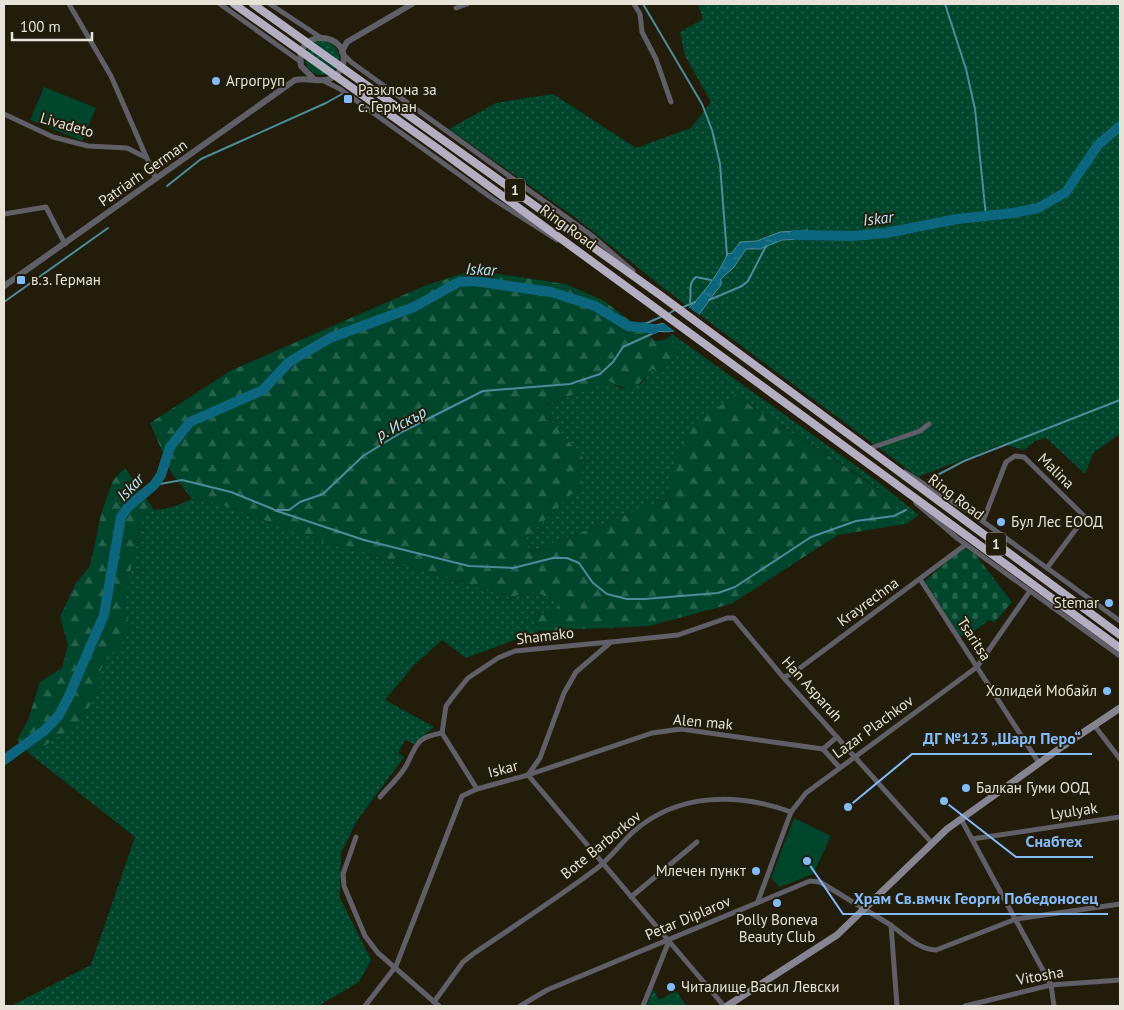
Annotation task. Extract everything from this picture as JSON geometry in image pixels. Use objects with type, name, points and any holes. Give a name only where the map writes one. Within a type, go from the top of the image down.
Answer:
[{"type":"highway","name":"Ring Road","points":[[234,4],[437,148],[1120,648]]},
{"type":"highway","name":"Ring Road","points":[[253,4],[660,295],[1120,635]]},
{"type":"main road","points":[[726,1006],[837,935],[932,843],[961,819],[1120,708]]},
{"type":"street","points":[[69,4],[112,76],[156,180]]},
{"type":"street","points":[[220,4],[301,64],[313,78]]},
{"type":"street","points":[[270,4],[320,38],[335,42],[347,42],[412,4]]},
{"type":"street","points":[[456,8],[466,4]]},
{"type":"street","points":[[634,4],[640,14],[642,32],[656,59],[671,102]]},
{"type":"street","points":[[320,38],[310,41],[304,46],[301,64],[295,80],[313,78],[322,80],[340,89],[493,199],[622,284]]},
{"type":"street","points":[[335,42],[351,62],[591,236],[660,295]]},
{"type":"street","points":[[322,80],[331,78],[339,72],[342,65],[342,52],[347,42]]},
{"type":"street","name":"Patriarh German","points":[[4,286],[295,80]]},
{"type":"street","name":"Livadeto","points":[[4,114],[40,132],[76,143],[127,148],[145,157]]},
{"type":"street","points":[[127,148],[138,141]]},
{"type":"street","points":[[4,214],[46,207],[65,244]]},
{"type":"street","points":[[870,450],[920,431],[929,424]]},
{"type":"street","name":"Ring Road","points":[[870,450],[983,521],[1120,621]]},
{"type":"street","name":"Malina","points":[[983,521],[1006,462],[1015,456],[1024,457],[1085,517],[1047,568]]},
{"type":"street","name":"Ring Road","points":[[884,475],[966,545],[1120,656]]},
{"type":"street","name":"Krayrechna","points":[[784,677],[792,674],[966,545]]},
{"type":"street","name":"Tsaritsa","points":[[920,579],[1039,763]]},
{"type":"street","name":"Lazar Plachkov","points":[[758,901],[791,812],[806,793],[977,667],[1030,591]]},
{"type":"street","name":"Han Asparuh","points":[[611,642],[678,635],[700,629],[727,618],[734,618],[932,843]]},
{"type":"street","name":"Shamako","points":[[442,733],[446,706],[468,678],[498,658],[515,651],[611,642]]},
{"type":"street","name":"Iskar","points":[[365,1006],[396,966],[457,804],[462,796],[477,788],[528,775],[540,758],[564,693],[576,672],[611,642]]},
{"type":"street","points":[[1094,725],[1120,759]]},
{"type":"street","name":"Alen mak","points":[[528,775],[652,733],[681,729],[823,749]]},
{"type":"street","points":[[380,797],[406,766],[419,741],[429,735],[442,733],[477,788]]},
{"type":"street","points":[[837,737],[823,749],[839,767]]},
{"type":"street","points":[[528,775],[602,864],[726,1006]]},
{"type":"street","name":"Bote Barborkov","points":[[434,1002],[463,962],[602,864],[635,830],[682,805],[713,798],[740,799],[768,804],[791,812]]},
{"type":"street","name":"Lyulyak","points":[[972,839],[1120,817]]},
{"type":"street","points":[[961,819],[1051,985],[1054,1006]]},
{"type":"street","points":[[356,837],[345,869],[344,886],[365,936],[378,953],[396,966],[439,1006]]},
{"type":"street","points":[[631,897],[697,842]]},
{"type":"street","name":"Petar Diplarov","points":[[520,1006],[547,990],[619,959],[669,941],[758,901],[814,881],[820,882],[890,925],[918,945],[936,950],[1016,919],[1120,904]]},
{"type":"street","points":[[890,925],[897,1006]]},
{"type":"street","points":[[643,1006],[669,941]]},
{"type":"street","name":"Vitosha","points":[[965,1006],[1051,985],[1120,980]]},
{"type":"green space","points":[[698,4],[1120,4],[1120,434],[1093,453],[1085,474],[1046,438],[1035,441],[1024,450],[1003,444],[918,477],[666,290],[576,218],[449,129],[496,103],[553,94],[636,148],[691,128],[711,102],[685,56],[680,32],[703,19]]},
{"type":"green space","points":[[322,41],[334,46],[339,58],[334,70],[322,75],[310,70],[305,58],[310,46]]},
{"type":"green space","points":[[44,87],[96,108],[82,141],[30,120]]},
{"type":"green space","points":[[473,270],[565,284],[603,300],[656,341],[667,339],[678,347],[673,359],[661,373],[652,369],[638,385],[628,388],[609,381],[549,404],[546,415],[583,458],[581,485],[524,540],[530,552],[667,499],[673,465],[692,426],[735,395],[898,503],[891,506],[898,525],[838,535],[731,604],[649,626],[539,631],[532,614],[559,612],[557,601],[535,592],[509,597],[311,537],[217,503],[192,499],[171,472],[150,423],[230,371],[424,286]]},
{"type":"green space","points":[[672,334],[877,481],[919,515],[906,524],[898,525],[891,506],[897,502],[735,395],[673,465],[667,499],[530,552],[524,540],[581,485],[583,458],[546,415],[549,404],[609,381],[621,389],[641,384],[652,369],[678,347],[667,339]]},
{"type":"green space","points":[[125,468],[154,510],[146,508],[142,517],[123,609],[130,626],[118,651],[106,655],[98,678],[97,695],[77,724],[31,755],[17,740],[28,720],[40,682],[62,668],[68,645],[60,617],[76,583],[90,566],[101,514],[113,480]]},
{"type":"green space","points":[[192,499],[217,503],[311,537],[509,597],[535,592],[557,601],[559,612],[532,614],[539,631],[466,658],[442,640],[414,665],[385,700],[434,727],[414,744],[405,740],[398,753],[404,757],[356,822],[341,853],[340,898],[371,960],[359,982],[318,1006],[11,1006],[91,965],[135,837],[31,755],[77,723],[97,695],[98,678],[123,609],[142,517],[146,508],[164,509]]},
{"type":"green space","points":[[963,547],[975,554],[1012,602],[995,622],[989,620],[970,634],[960,637],[925,581]]},
{"type":"green space","points":[[794,818],[831,836],[813,874],[780,887],[771,878]]},
{"type":"green space","points":[[653,989],[659,1000],[676,991],[687,1006],[647,1006]]},
{"type":"water","points":[[808,230],[805,239],[782,240],[760,249],[746,249],[734,267],[721,279],[721,285],[698,315],[682,328],[672,331],[658,331],[642,328],[669,322],[690,307],[713,279],[727,254],[732,253],[740,242],[757,241],[780,232]]},
{"type":"pier","points":[[687,306],[702,317],[692,327],[677,333],[661,321],[674,317]]},
{"type":"waterway","points":[[643,4],[702,104],[712,130],[720,164],[727,255]]},
{"type":"waterway","points":[[945,4],[966,69],[975,109],[986,216]]},
{"type":"waterway","points":[[167,186],[201,159],[342,94]]},
{"type":"waterway","name":"Iskar","points":[[795,235],[853,236],[886,233],[957,219],[1013,213],[1038,208],[1066,192],[1098,145],[1120,126]]},
{"type":"waterway","points":[[4,302],[108,228]]},
{"type":"waterway","points":[[709,300],[742,286],[748,281],[766,246]]},
{"type":"waterway","points":[[690,302],[693,280],[696,277],[711,280]]},
{"type":"waterway","name":"Iskar","points":[[4,760],[45,730],[59,715],[104,615],[121,517],[128,507],[154,485],[161,475],[170,447],[190,422],[263,390],[289,362],[330,338],[414,307],[459,282],[474,281],[551,292],[595,306],[628,326],[654,329]]},
{"type":"waterway","points":[[681,308],[695,302]]},
{"type":"waterway","points":[[667,315],[676,309]]},
{"type":"waterway","points":[[628,326],[647,323],[663,316]]},
{"type":"waterway","name":"р. Искър","points":[[277,510],[289,510],[300,502],[323,494],[363,456],[402,432],[483,391],[570,384],[600,374],[613,362],[623,347],[658,331]]},
{"type":"waterway","points":[[928,480],[964,461],[1120,400]]},
{"type":"waterway","name":"р. Искър","points":[[154,485],[182,480],[231,492],[273,509]]},
{"type":"waterway","points":[[274,510],[364,540],[469,566],[513,568],[553,558],[567,558],[579,563],[593,583],[607,594],[627,599],[718,593],[735,587],[811,537],[856,521],[894,516],[906,510]]},
{"type":"place","name":"Агрогруп","points":[[216,81]]},
{"type":"place","name":"Разклона за с. Герман","points":[[348,99]]},
{"type":"place","name":"в.з. Герман","points":[[21,280]]},
{"type":"place","name":"Бул Лес ЕООД","points":[[1001,522]]},
{"type":"place","name":"Stemar","points":[[1109,603]]},
{"type":"place","name":"Холидей Мобайл","points":[[1107,691]]},
{"type":"place","name":"Балкан Гуми ООД","points":[[966,788]]},
{"type":"place","name":"Снабтех","points":[[944,801]]},
{"type":"place","name":"ДГ №123 „Шарл Перо“","points":[[848,807]]},
{"type":"place","name":"Храм Св.вмчк Георги Победоносец","points":[[807,861]]},
{"type":"place","name":"Млечен пункт","points":[[756,871]]},
{"type":"place","name":"Polly Boneva Beauty Club","points":[[777,903]]},
{"type":"place","name":"Читалище Васил Левски","points":[[671,987]]}]
